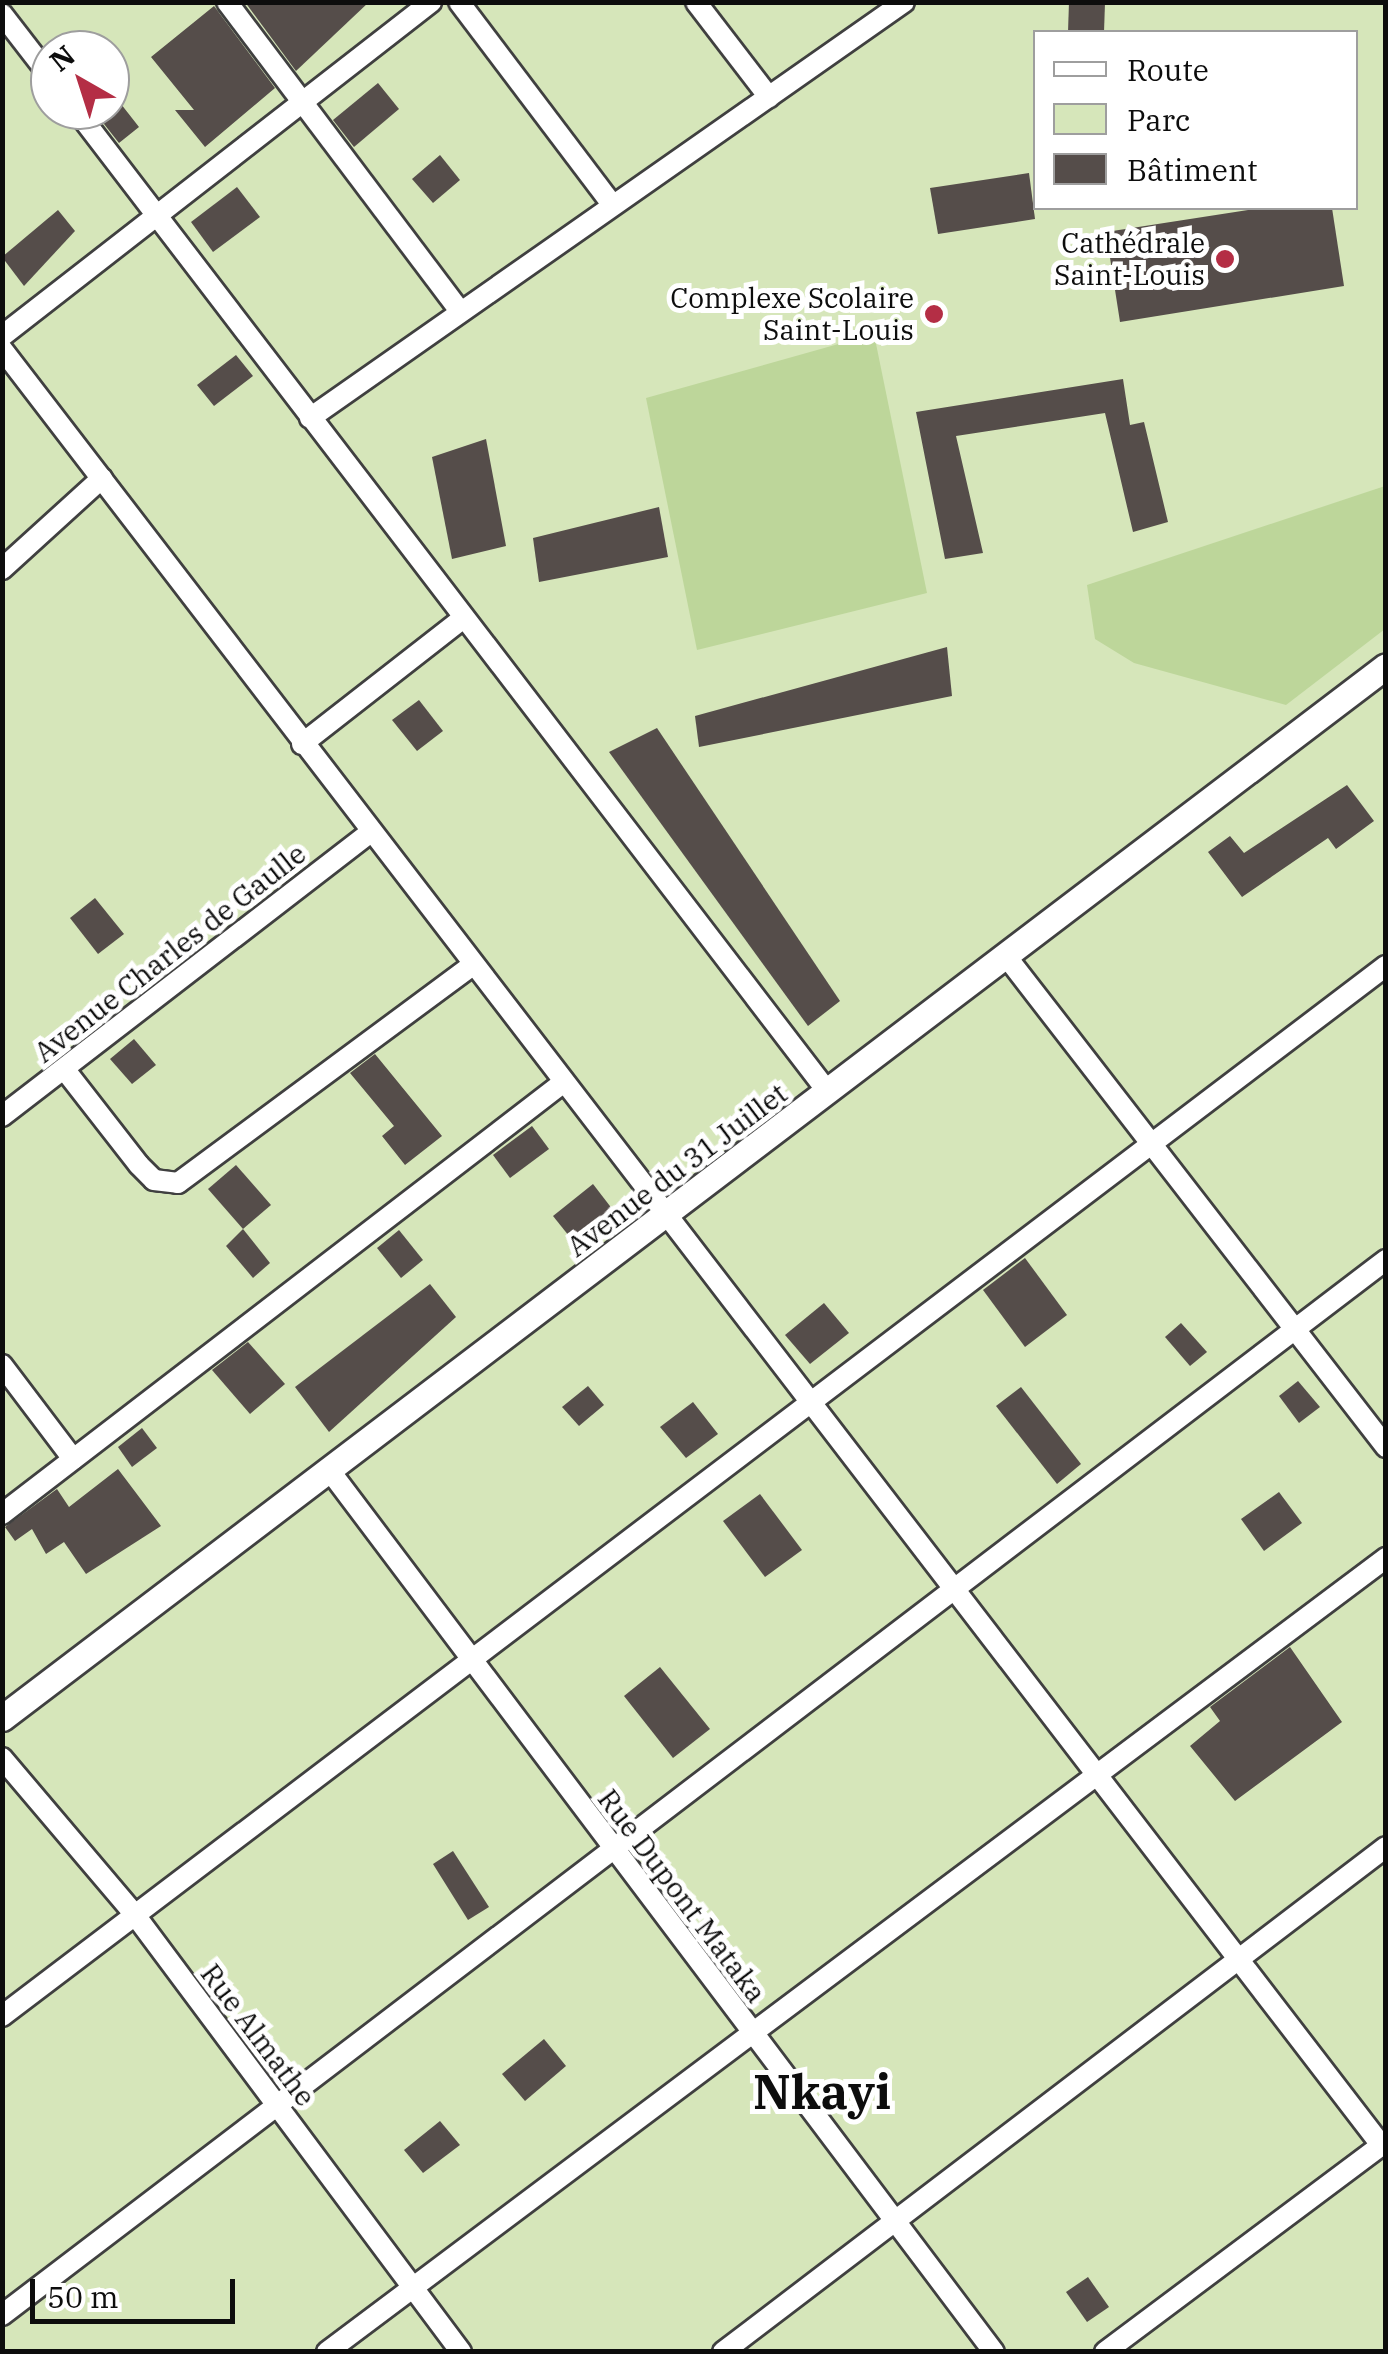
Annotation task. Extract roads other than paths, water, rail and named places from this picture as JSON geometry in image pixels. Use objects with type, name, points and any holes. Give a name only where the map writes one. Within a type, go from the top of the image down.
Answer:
[{"type":"street","points":[[227,2],[457,307]]},
{"type":"street","points":[[2,336],[430,2]]},
{"type":"street","points":[[459,2],[610,204]]},
{"type":"street","points":[[696,2],[769,98]]},
{"type":"street","points":[[310,418],[457,307],[769,98],[904,2]]},
{"type":"street","points":[[2,14],[30,50]]},
{"type":"street","points":[[91,130],[462,619],[828,1092]]},
{"type":"street","points":[[2,349],[560,1085],[1091,1775],[1383,2144],[1105,2352]]},
{"type":"street","points":[[2,569],[102,478]]},
{"type":"street","points":[[302,744],[462,619]]},
{"type":"street","name":"Avenue du 31 Juillet","points":[[2,1718],[1386,666]]},
{"type":"street","name":"Avenue Charles de Gaulle","points":[[2,1116],[370,833]]},
{"type":"street","points":[[1006,956],[1153,1144],[1289,1331],[1386,1448]]},
{"type":"street","points":[[64,1070],[138,1166],[154,1180],[178,1183],[471,966]]},
{"type":"street","points":[[2,2016],[812,1408],[1386,966]]},
{"type":"street","points":[[2,1514],[560,1085]]},
{"type":"street","points":[[2,2315],[273,2102],[612,1850],[949,1588],[1386,1260]]},
{"type":"street","points":[[2,1365],[73,1459]]},
{"type":"street","name":"Rue Dupont Mataka","points":[[330,1471],[994,2352]]},
{"type":"street","points":[[327,2352],[410,2285],[1386,1558]]},
{"type":"street","name":"Rue Almathe","points":[[2,1758],[134,1914],[461,2352]]},
{"type":"street","points":[[723,2352],[1386,1847]]},
{"type":"place","name":"Cathédrale Saint-Louis","points":[[1225,259]]},
{"type":"place","name":"Complexe Scolaire Saint-Louis","points":[[934,314]]},
{"type":"district","name":"Nkayi","points":[[822,2092]]}]
